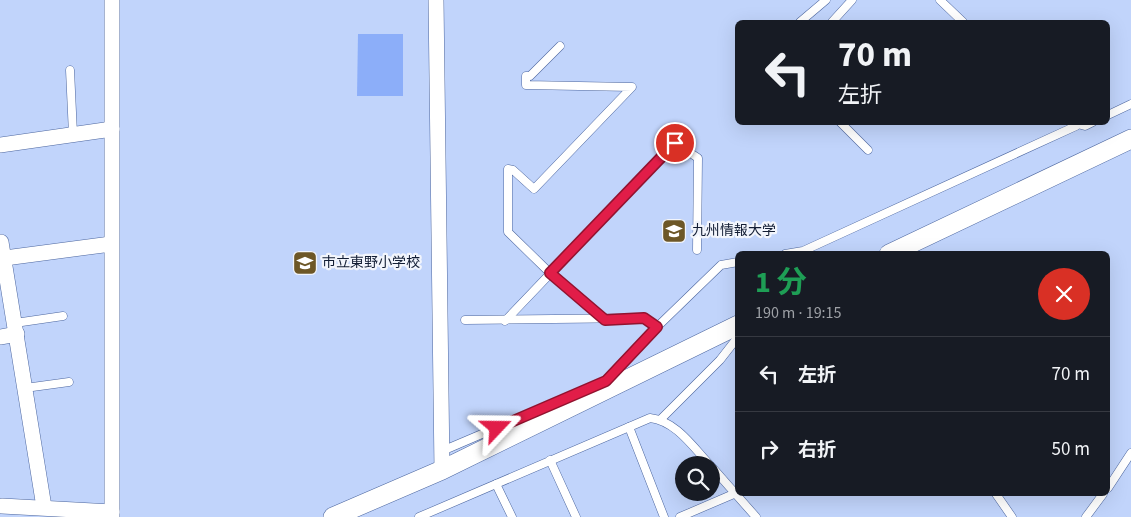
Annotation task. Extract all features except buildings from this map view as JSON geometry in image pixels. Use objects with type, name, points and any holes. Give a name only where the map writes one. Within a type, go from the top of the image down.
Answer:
[{"type":"street","points":[[2,506],[44,507],[112,514],[112,0]]},
{"type":"street","points":[[436,0],[442,470]]},
{"type":"street","points":[[0,145],[112,129]]},
{"type":"street","points":[[895,251],[1131,139]]},
{"type":"street","points":[[1,242],[44,507]]},
{"type":"street","points":[[5,258],[111,244]]},
{"type":"street","points":[[333,517],[442,470],[735,326]]},
{"type":"street","points":[[0,337],[16,329]]},
{"type":"lane","points":[[802,20],[826,0]]},
{"type":"lane","points":[[834,20],[852,0]]},
{"type":"lane","points":[[940,0],[961,20]]},
{"type":"lane","points":[[560,46],[530,76],[526,76],[526,85],[632,86],[534,189],[513,170],[508,169],[508,232],[550,273],[605,320]]},
{"type":"lane","points":[[70,70],[73,134]]},
{"type":"lane","points":[[1110,114],[1131,104]]},
{"type":"lane","points":[[843,125],[868,150]]},
{"type":"lane","points":[[804,251],[1071,125]]},
{"type":"lane","points":[[505,320],[675,143],[698,158],[698,250]]},
{"type":"lane","points":[[442,451],[606,381],[657,327],[721,265],[735,263]]},
{"type":"lane","points":[[16,329],[63,316]]},
{"type":"lane","points":[[465,320],[605,320],[644,318],[657,327]]},
{"type":"lane","points":[[661,419],[720,360],[735,341]]},
{"type":"lane","points":[[25,388],[69,382]]},
{"type":"lane","points":[[419,517],[650,418],[661,419],[687,440],[702,456]]},
{"type":"lane","points":[[629,427],[664,517]]},
{"type":"lane","points":[[1110,485],[1131,453]]},
{"type":"lane","points":[[550,460],[576,517]]},
{"type":"lane","points":[[720,475],[735,491]]},
{"type":"lane","points":[[496,484],[510,516]]},
{"type":"lane","points":[[680,517],[735,492]]},
{"type":"lane","points":[[739,496],[756,517]]},
{"type":"lane","points":[[997,496],[1012,517]]},
{"type":"lane","points":[[1086,517],[1102,496]]},
{"type":"water","points":[[358,34],[403,34],[403,96],[357,96]]},
{"type":"place","name":"九州情報大学","points":[[674,231]]},
{"type":"place","name":"市立東野小学校","points":[[305,263]]},
{"type":"route","points":[[497,428],[606,381],[657,327],[644,318],[605,320],[550,273],[675,143]]}]
